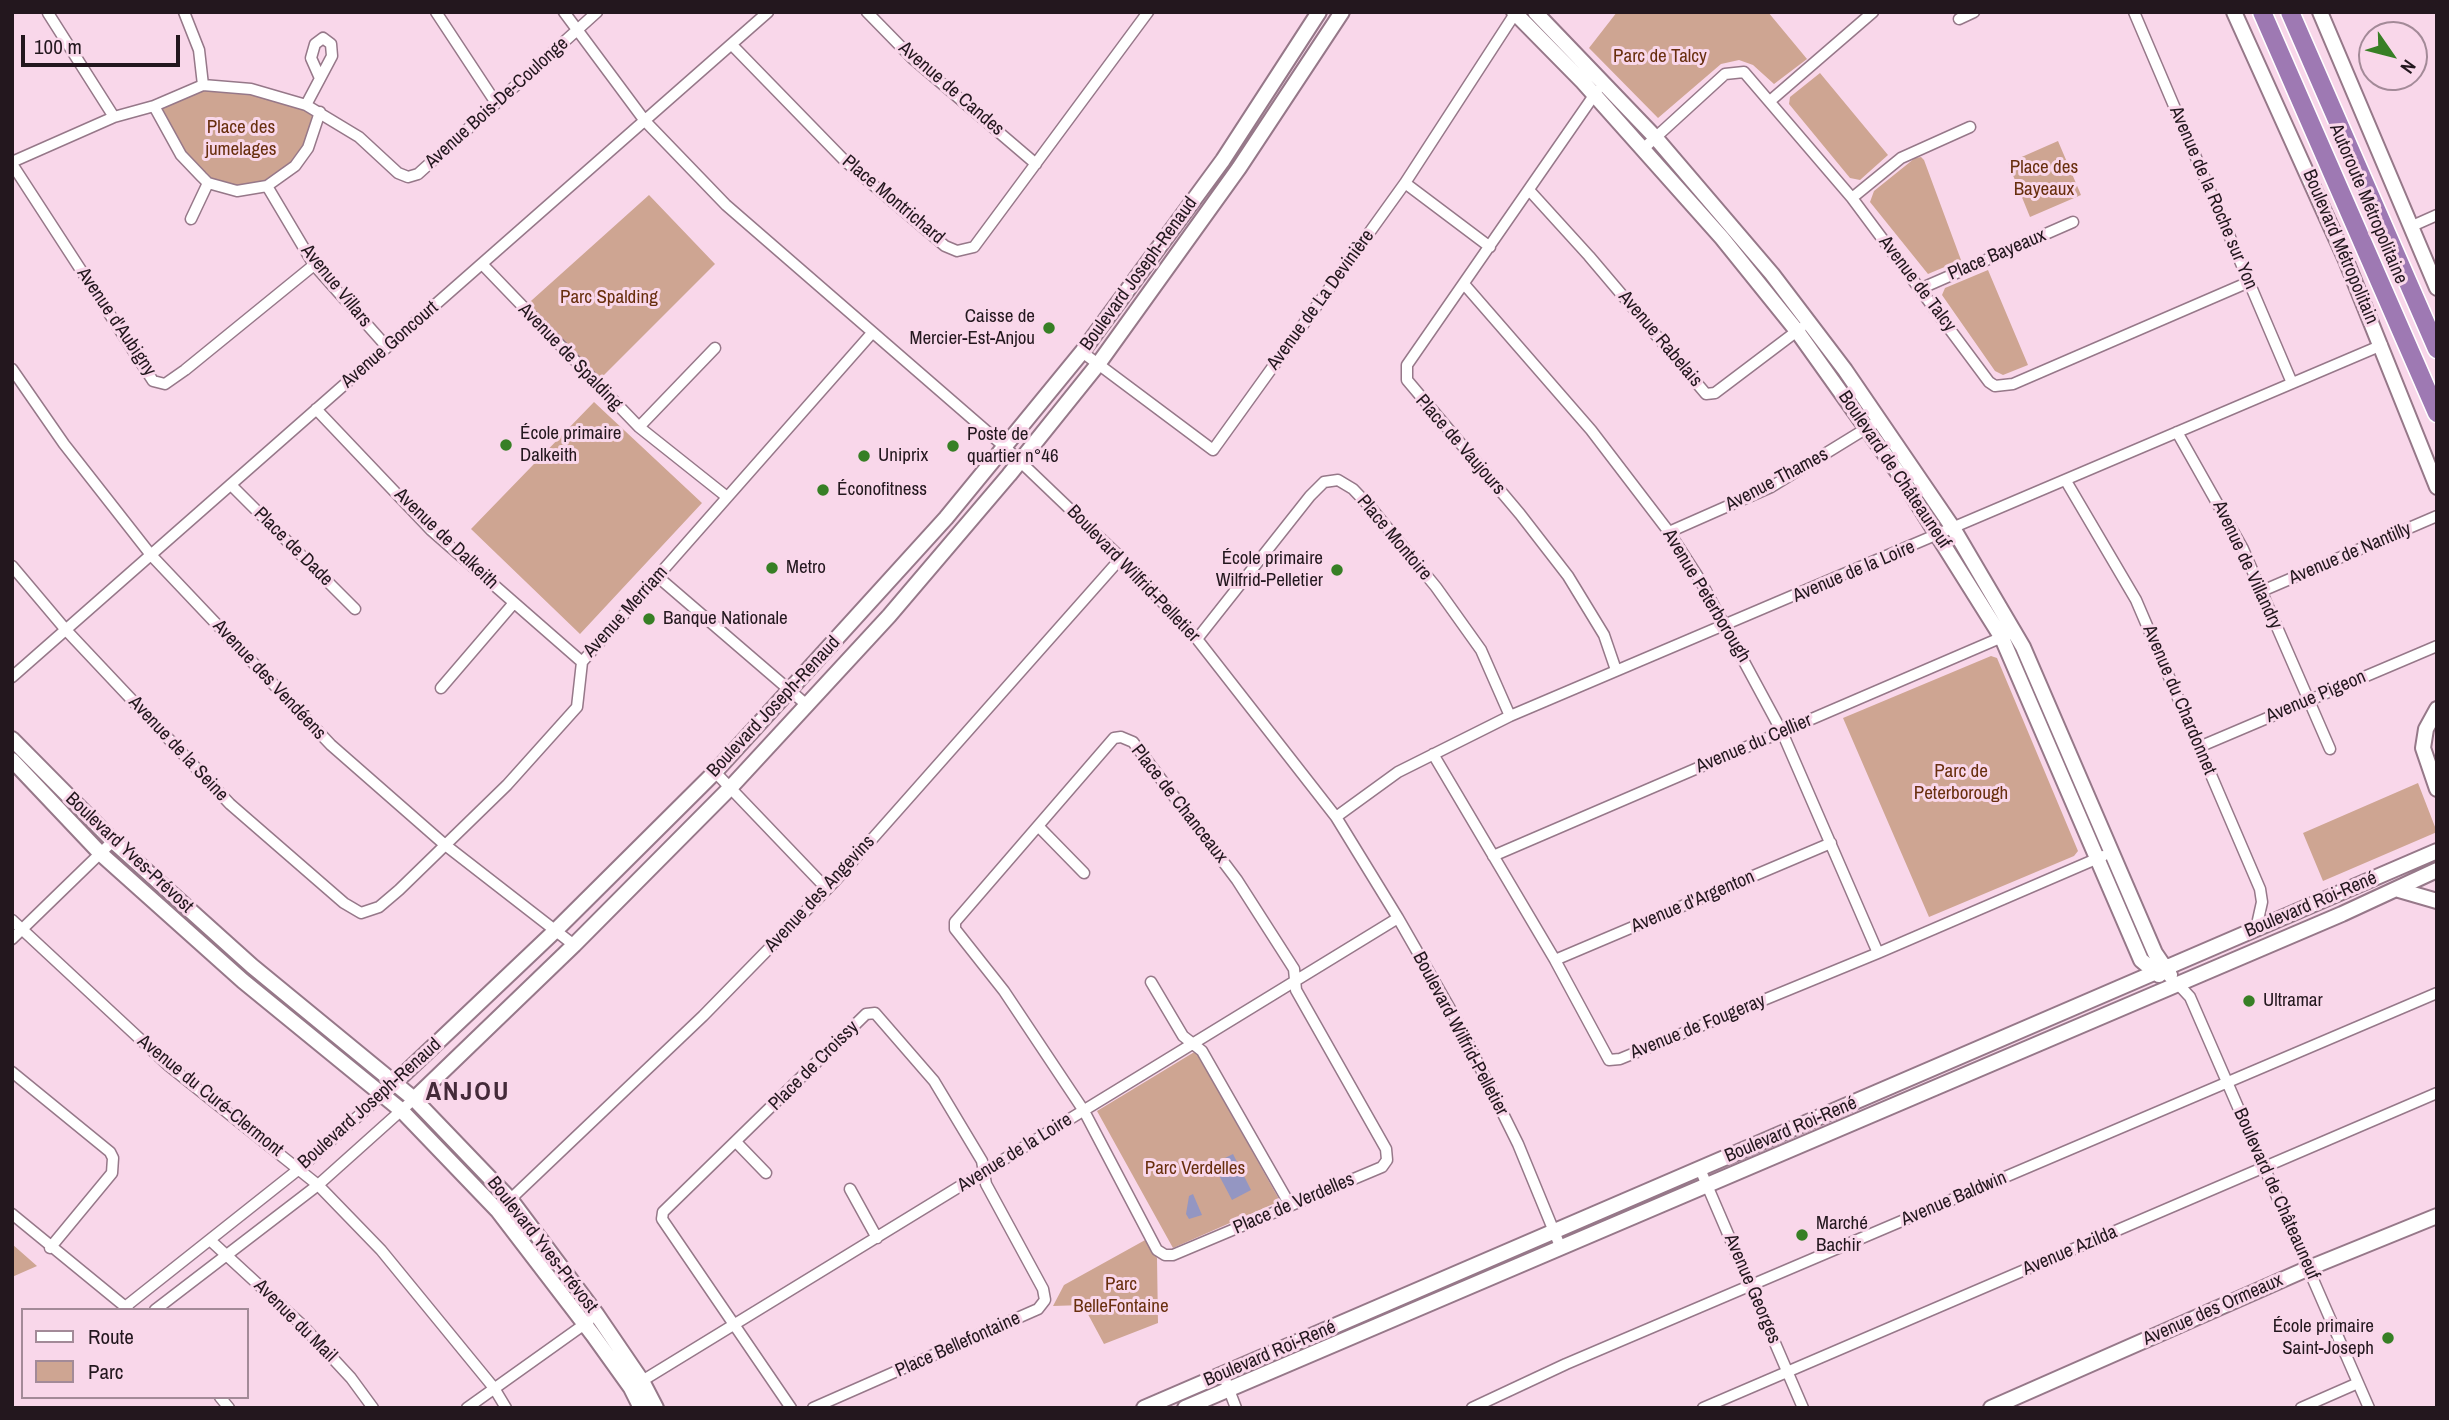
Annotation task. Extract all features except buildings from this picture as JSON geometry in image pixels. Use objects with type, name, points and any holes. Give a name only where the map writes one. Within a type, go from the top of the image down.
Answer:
[{"type":"highway","name":"Autoroute Métropolitaine","points":[[2262,12],[2437,413]]},
{"type":"highway","name":"Autoroute Métropolitaine","points":[[2290,12],[2437,349]]},
{"type":"highway","points":[[2420,376],[2437,428]]},
{"type":"street","points":[[48,12],[114,117]]},
{"type":"street","points":[[184,12],[199,50],[203,85]]},
{"type":"street","points":[[436,12],[496,103]]},
{"type":"street","name":"Boulevard Wilfrid-Pelletier","points":[[564,12],[645,121],[726,205],[1006,448],[1121,558],[1197,639],[1336,817],[1398,918],[1469,1045],[1518,1144],[1557,1240]]},
{"type":"street","name":"Avenue Bois-De-Coulonge","points":[[12,163],[114,117],[154,106],[203,85],[251,89],[306,105],[359,137],[398,173],[408,177],[418,174],[597,12]]},
{"type":"street","name":"Avenue Goncourt","points":[[12,677],[768,12]]},
{"type":"street","name":"Avenue de Candes","points":[[867,12],[912,58],[1036,164]]},
{"type":"street","name":"Place Montrichard","points":[[732,45],[845,161],[945,246],[957,251],[974,247],[1148,12]]},
{"type":"street","name":"Boulevard Joseph-Renaud","points":[[127,1308],[299,1169],[395,1083],[556,930],[715,772],[791,691],[946,518],[1082,352],[1223,160],[1319,12]]},
{"type":"street","name":"Boulevard Joseph-Renaud","points":[[158,1308],[318,1185],[414,1099],[574,945],[808,706],[889,616],[1100,363],[1239,168],[1342,12]]},
{"type":"street","name":"Boulevard de Châteauneuf","points":[[1535,12],[1655,137],[1733,228],[1874,424],[1953,528],[2008,634],[2112,852],[2160,970]]},
{"type":"street","points":[[1770,101],[1874,12]]},
{"type":"street","points":[[1959,19],[1974,12]]},
{"type":"street","name":"Avenue de la Roche sur Yon","points":[[2134,12],[2292,383]]},
{"type":"street","name":"Boulevard Métropolitain","points":[[2234,12],[2284,117],[2382,345],[2437,487]]},
{"type":"street","points":[[2320,12],[2437,288]]},
{"type":"street","name":"Avenue de La Devinière","points":[[1082,352],[1213,450],[1405,183],[1515,13]]},
{"type":"street","name":"Boulevard de Châteauneuf","points":[[1515,13],[1644,148],[1803,327]]},
{"type":"street","name":"Avenue de Talcy","points":[[1644,148],[1731,71],[1749,76],[1852,198],[1922,288],[1989,382],[2003,386],[2249,282]]},
{"type":"street","points":[[306,105],[319,76]]},
{"type":"street","name":"Place de Vaujours","points":[[1604,82],[1407,365],[1407,380],[1520,514],[1568,576],[1604,635],[1616,670]]},
{"type":"street","points":[[154,106],[181,155],[208,183],[237,191],[267,186],[295,166],[308,148],[320,112]]},
{"type":"street","points":[[1852,198],[1901,158],[1970,127]]},
{"type":"street","name":"Avenue d'Aubigny","points":[[12,163],[153,381],[165,384],[185,370],[314,265]]},
{"type":"street","points":[[191,219],[208,183]]},
{"type":"street","points":[[1405,183],[1490,247]]},
{"type":"street","name":"Avenue Villars","points":[[267,186],[314,265],[387,347]]},
{"type":"street","name":"Avenue Rabelais","points":[[1529,190],[1706,394],[1715,393],[1803,327]]},
{"type":"street","points":[[2410,227],[2437,215]]},
{"type":"street","name":"Place Bayeaux","points":[[1922,288],[2073,222]]},
{"type":"street","name":"Avenue de Spalding","points":[[482,264],[639,427],[727,498]]},
{"type":"street","name":"Avenue Peterborough","points":[[1464,284],[1591,430],[1669,532],[1726,624],[1782,732],[1878,953]]},
{"type":"street","name":"Avenue Merriam","points":[[361,913],[379,907],[506,785],[577,707],[582,662],[872,333]]},
{"type":"street","name":"Avenue de la Loire","points":[[1336,817],[1398,772],[1510,716],[2382,345]]},
{"type":"street","points":[[639,427],[715,348]]},
{"type":"street","name":"Avenue des Vendéens","points":[[12,369],[64,444],[151,555],[331,745],[444,845],[574,945]]},
{"type":"street","name":"Avenue de Dalkeith","points":[[316,409],[432,530],[582,662]]},
{"type":"street","name":"Boulevard de Châteauneuf","points":[[1874,424],[1939,535],[2008,634],[2097,858],[2141,960],[2160,970],[2190,997],[2369,1408]]},
{"type":"street","name":"Avenue Thames","points":[[1669,532],[1771,487],[1874,424]]},
{"type":"street","name":"Avenue de Villandry","points":[[2178,432],[2224,511],[2330,748]]},
{"type":"street","name":"Place Montoire","points":[[1197,639],[1310,496],[1324,482],[1338,480],[1353,489],[1372,509],[1436,587],[1481,650],[1510,716]]},
{"type":"street","name":"Avenue du Chardonnet","points":[[2066,481],[2136,600],[2199,747],[2261,894],[2256,929]]},
{"type":"street","name":"Place de Dade","points":[[231,485],[355,609]]},
{"type":"street","name":"Avenue de Nantilly","points":[[2262,591],[2437,516]]},
{"type":"street","points":[[946,518],[961,531]]},
{"type":"street","name":"Avenue des Angevins","points":[[498,1211],[703,1016],[827,889],[1121,558]]},
{"type":"street","name":"Avenue de la Seine","points":[[12,566],[66,630],[230,804],[344,903],[361,913]]},
{"type":"street","points":[[657,577],[808,706]]},
{"type":"street","points":[[872,601],[889,616]]},
{"type":"street","points":[[441,688],[513,604]]},
{"type":"street","name":"Avenue du Cellier","points":[[1493,856],[2008,634]]},
{"type":"street","name":"Avenue Pigeon","points":[[2199,747],[2435,648]]},
{"type":"street","points":[[2437,709],[2426,729],[2423,748],[2437,789]]},
{"type":"street","name":"Place de Chanceaux","points":[[1084,1111],[1004,991],[956,929],[958,915],[1039,827],[1114,738],[1121,737],[1133,742],[1237,880],[1294,969],[1295,981]]},
{"type":"street","name":"Boulevard Yves-Prévost","points":[[12,739],[113,842],[249,963],[414,1099],[510,1199],[591,1320],[656,1408]]},
{"type":"street","name":"Avenue de Fougeray","points":[[1433,754],[1555,960],[1609,1060],[1620,1059],[1878,953],[2112,852]]},
{"type":"street","name":"Boulevard Yves-Prévost","points":[[12,760],[102,853],[237,976],[401,1110],[498,1211],[591,1320]]},
{"type":"street","points":[[715,772],[827,889]]},
{"type":"street","points":[[1039,827],[1084,873]]},
{"type":"street","points":[[12,939],[113,842]]},
{"type":"street","name":"Avenue d'Argenton","points":[[1555,960],[1830,843]]},
{"type":"street","name":"Boulevard Roi-René","points":[[1185,1408],[1557,1240],[1700,1169],[2437,851]]},
{"type":"street","name":"Boulevard Roi-René","points":[[1144,1408],[1557,1240],[1707,1185],[2399,890],[2437,870]]},
{"type":"street","points":[[2399,890],[2437,901]]},
{"type":"street","name":"Avenue de la Loire","points":[[637,1385],[1398,918]]},
{"type":"street","name":"Avenue du Curé-Clermont","points":[[12,920],[169,1066],[318,1185],[381,1250],[494,1388],[506,1408]]},
{"type":"street","points":[[237,976],[249,963]]},
{"type":"street","name":"Place de Verdelles","points":[[1084,1111],[1155,1246],[1165,1255],[1173,1255],[1382,1167],[1387,1160],[1386,1149],[1296,990],[1295,981]]},
{"type":"street","points":[[1151,982],[1183,1036],[1202,1051],[1290,1205]]},
{"type":"street","name":"Avenue Baldwin","points":[[1472,1408],[1566,1364],[2437,993]]},
{"type":"street","name":"Place de Croissy","points":[[735,1324],[662,1219],[663,1212],[866,1014],[875,1013],[933,1081],[982,1161],[984,1172]]},
{"type":"street","points":[[12,1072],[110,1152],[113,1158],[112,1173],[50,1248]]},
{"type":"street","name":"Avenue Azilda","points":[[1703,1408],[2437,1093]]},
{"type":"street","points":[[736,1142],[766,1173]]},
{"type":"street","name":"Avenue Georges","points":[[1700,1169],[1803,1408]]},
{"type":"street","name":"Place Bellefontaine","points":[[813,1408],[1038,1310],[1045,1300],[1043,1289],[986,1184],[984,1172]]},
{"type":"street","points":[[850,1189],[877,1238]]},
{"type":"street","points":[[12,1214],[50,1248],[127,1308]]},
{"type":"street","name":"Avenue des Ormeaux","points":[[1991,1408],[2309,1268],[2437,1216]]},
{"type":"street","name":"Avenue du Mail","points":[[211,1241],[301,1324],[351,1378],[373,1408]]},
{"type":"street","points":[[467,1408],[591,1320]]},
{"type":"street","points":[[735,1324],[791,1408]]},
{"type":"street","points":[[1223,1374],[1237,1408]]},
{"type":"street","points":[[2301,1408],[2358,1383]]},
{"type":"street","name":"Boulevard Yves-Prévost","points":[[637,1385],[641,1408]]},
{"type":"green space","name":"Parc de Talcy","points":[[1617,12],[1768,12],[1807,59],[1774,84],[1753,65],[1739,60],[1721,64],[1658,118],[1589,48]]},
{"type":"green space","points":[[1820,73],[1888,155],[1860,180],[1850,178],[1789,104],[1790,97]]},
{"type":"green space","name":"Place des jumelages","points":[[203,85],[251,89],[320,112],[308,148],[276,181],[237,191],[208,183],[181,155],[154,106]]},
{"type":"green space","name":"Place des Bayeaux","points":[[2058,141],[2081,195],[2030,217],[2008,163]]},
{"type":"green space","points":[[1921,157],[1924,160],[1961,260],[1928,274],[1870,202],[1874,191],[1915,158]]},
{"type":"green space","name":"Parc Spalding","points":[[649,195],[715,264],[595,384],[522,309]]},
{"type":"green space","points":[[1988,270],[2028,365],[2003,375],[1995,371],[1942,295],[1945,288]]},
{"type":"green space","points":[[594,402],[702,503],[580,634],[471,529]]},
{"type":"green space","name":"Parc de Peterborough","points":[[1991,656],[1997,658],[2078,851],[2074,856],[1929,917],[1843,718]]},
{"type":"green space","points":[[2418,783],[2437,832],[2323,881],[2303,833]]},
{"type":"green space","name":"Parc Verdelles","points":[[1196,1051],[1280,1201],[1173,1248],[1097,1111]]},
{"type":"green space","name":"Parc BelleFontaine","points":[[1147,1239],[1157,1258],[1158,1323],[1104,1344],[1083,1305],[1053,1306],[1064,1285]]},
{"type":"green space","points":[[12,1244],[37,1266],[12,1277]]},
{"type":"water","points":[[1233,1154],[1251,1190],[1232,1200],[1213,1164]]},
{"type":"water","points":[[1193,1194],[1202,1215],[1189,1219],[1186,1214],[1189,1196]]},
{"type":"place","name":"Caisse de Mercier-Est-Anjou","points":[[1049,328]]},
{"type":"place","name":"École primaire Dalkeith","points":[[506,445]]},
{"type":"place","name":"Poste de quartier n°46","points":[[953,446]]},
{"type":"place","name":"Uniprix","points":[[864,456]]},
{"type":"place","name":"Éconofitness","points":[[823,490]]},
{"type":"place","name":"Metro","points":[[772,568]]},
{"type":"place","name":"École primaire Wilfrid-Pelletier","points":[[1337,570]]},
{"type":"place","name":"Banque Nationale","points":[[649,619]]},
{"type":"place","name":"Ultramar","points":[[2249,1001]]},
{"type":"place","name":"Marché Bachir","points":[[1802,1235]]},
{"type":"place","name":"École primaire Saint-Joseph","points":[[2388,1338]]},
{"type":"district","name":"ANJOU","points":[[468,1093]]}]
